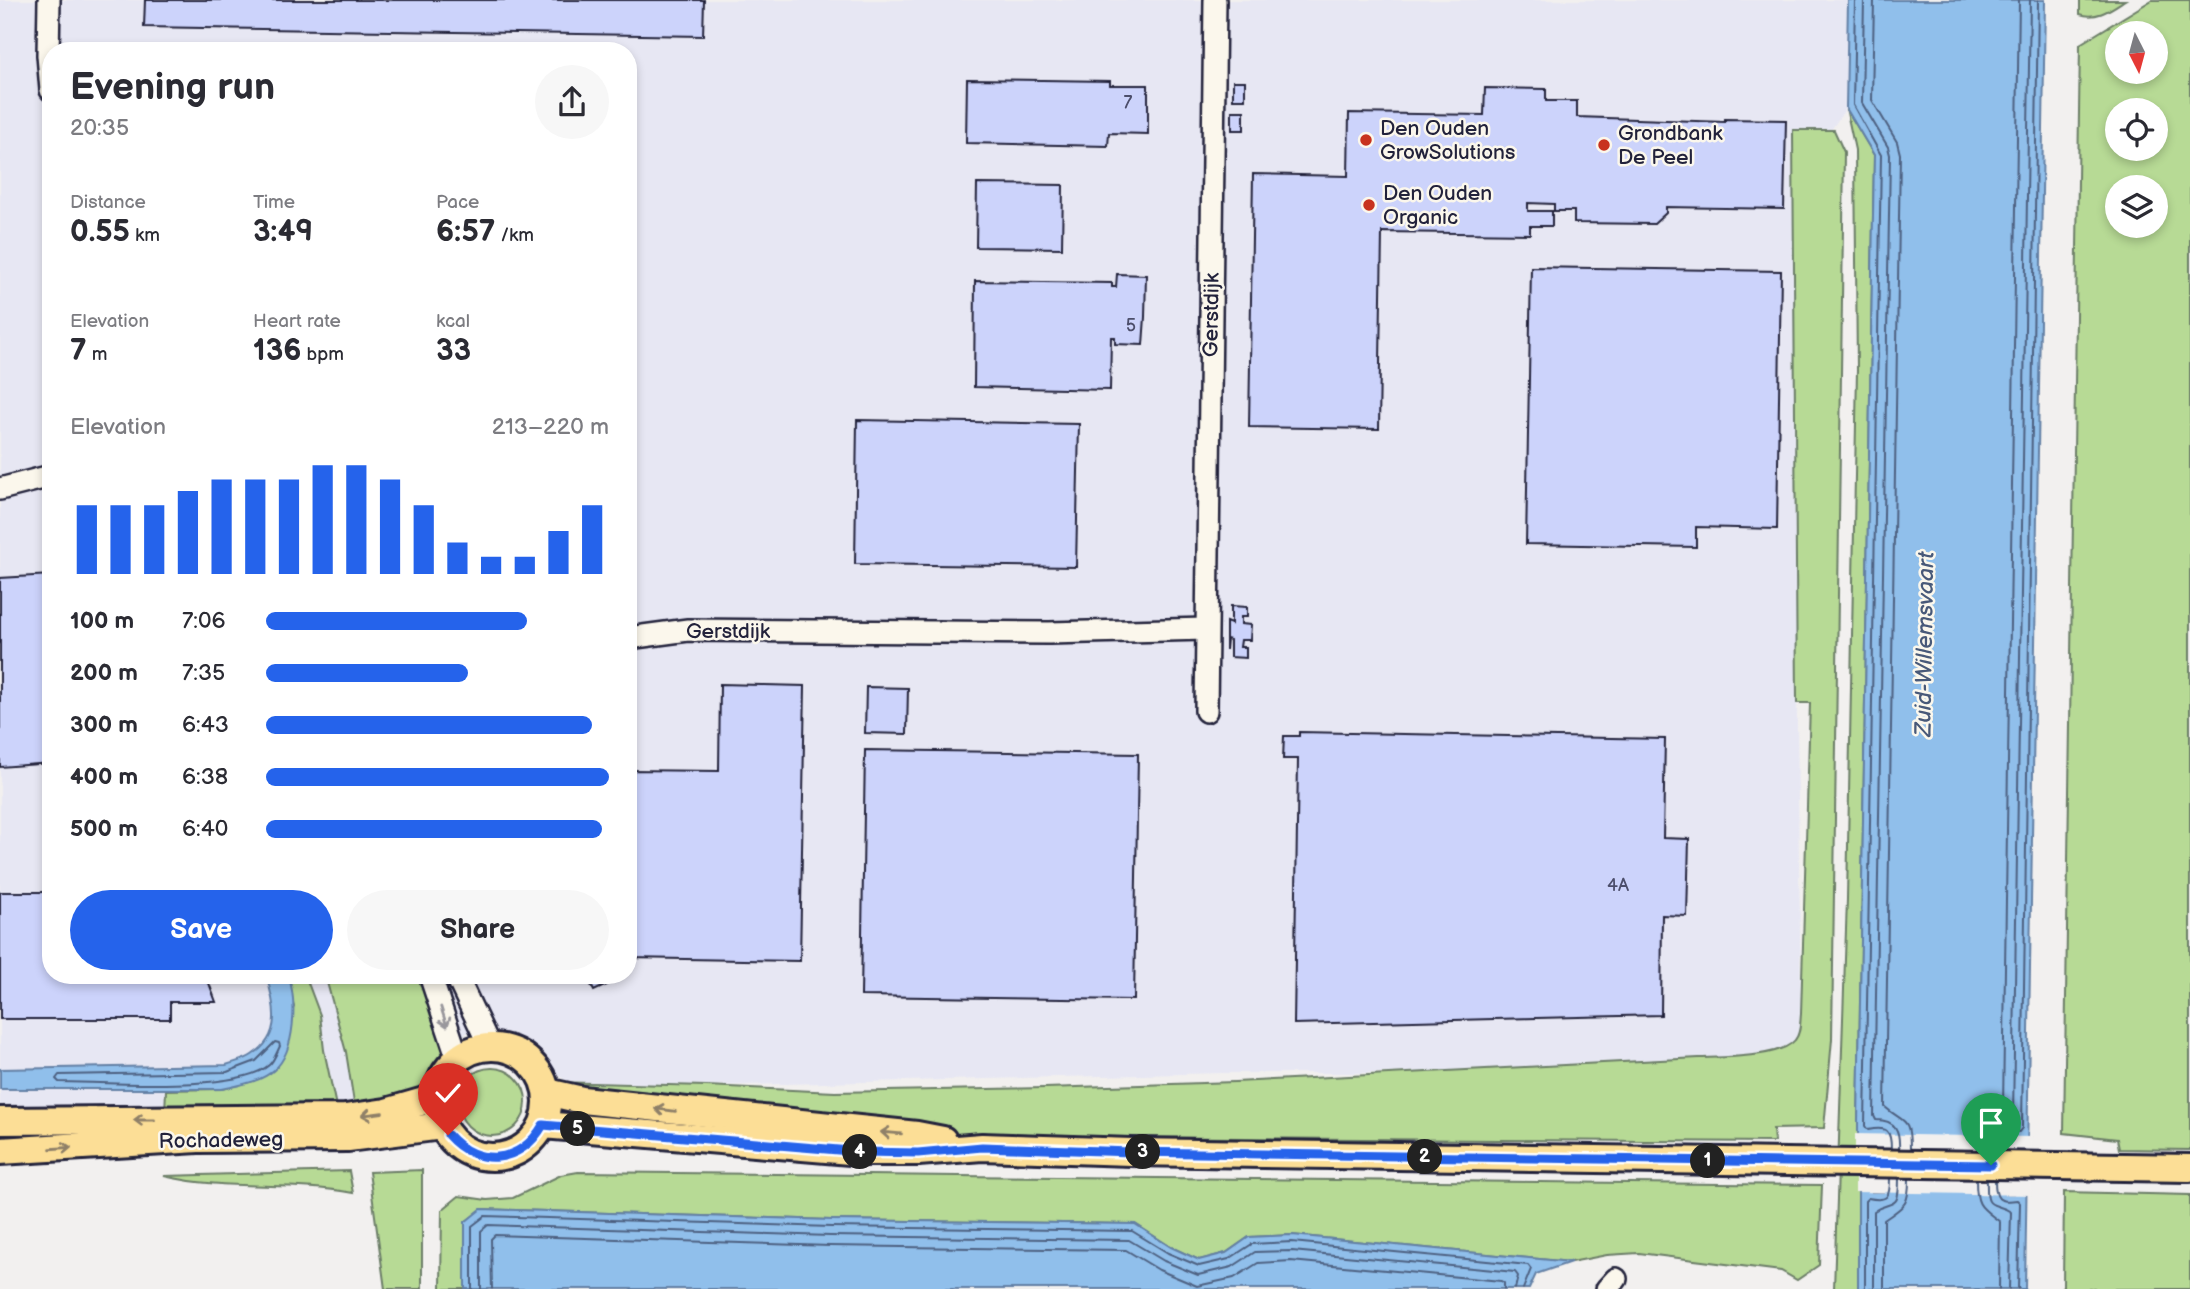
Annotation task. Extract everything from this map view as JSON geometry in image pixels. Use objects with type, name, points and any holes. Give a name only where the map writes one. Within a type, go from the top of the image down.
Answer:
[{"type":"main road","points":[[490,1047],[509,1050],[526,1059],[538,1072],[547,1092],[547,1110],[537,1135],[522,1149],[493,1158],[472,1154],[455,1143],[442,1126],[438,1111],[441,1082],[448,1070],[458,1059],[473,1051],[490,1047]]},
{"type":"main road","points":[[547,1092],[582,1100],[656,1109],[917,1135],[982,1147]]},
{"type":"main road","name":"Rochadeweg","points":[[0,1121],[345,1118],[386,1112],[438,1097]]},
{"type":"main road","points":[[543,1125],[671,1138],[862,1152],[918,1153],[982,1147],[2190,1168]]},
{"type":"main road","name":"Rochadeweg","points":[[0,1151],[198,1139],[348,1138],[442,1126]]},
{"type":"main road","points":[[348,1138],[419,1142],[431,1145],[466,1168],[496,1173],[520,1167],[551,1147],[562,1144],[671,1138]]},
{"type":"street","points":[[48,42],[49,0]]},
{"type":"street","name":"Gerstdijk","points":[[1206,711],[1215,0]]},
{"type":"street","points":[[0,489],[42,477]]},
{"type":"street","name":"Gerstdijk","points":[[637,637],[688,630],[1049,633],[1206,629]]},
{"type":"street","points":[[433,984],[458,1059]]},
{"type":"street","points":[[460,984],[490,1047]]},
{"type":"shaded area","points":[[0,0],[1848,0],[1846,108],[1801,174],[1797,726],[1802,1073],[1224,1073],[579,1089],[481,1024],[347,1108],[0,1111]]},
{"type":"green space","points":[[2080,0],[2125,0],[2104,13],[2092,16],[2080,14]]},
{"type":"green space","points":[[2152,0],[2190,0],[2190,1150],[2119,1149],[2117,1139],[2064,1133],[2080,44],[2105,29],[2105,84],[2168,84],[2168,21],[2118,21]]},
{"type":"green space","points":[[1846,108],[1874,155],[1858,1124],[1858,1289],[1834,1289],[1847,899],[1857,370],[1855,150]]},
{"type":"green space","points":[[1793,130],[1834,130],[1844,152],[1832,1039],[1824,1128],[1773,1129],[1774,1142],[965,1136],[568,1090],[557,1082],[835,1092],[1045,1088],[1235,1082],[1735,1057],[1788,1046],[1798,1034],[1801,1014],[1810,703],[1797,703]]},
{"type":"green space","points":[[290,984],[308,984],[320,1015],[324,1050],[337,1111],[165,1112],[166,1090],[222,1089],[254,1081],[294,1007]]},
{"type":"green space","points":[[327,984],[429,984],[446,1045],[442,1068],[429,1086],[418,1095],[355,1109],[346,1052]]},
{"type":"green space","points":[[492,1068],[505,1071],[516,1078],[523,1089],[526,1102],[523,1115],[516,1126],[505,1133],[492,1136],[479,1133],[468,1126],[461,1115],[458,1102],[461,1089],[468,1078],[479,1071]]},
{"type":"green space","points":[[422,1170],[422,1289],[385,1289],[369,1172]]},
{"type":"green space","points":[[349,1171],[353,1193],[305,1187],[187,1181],[164,1176]]},
{"type":"green space","points":[[578,1172],[1822,1185],[1819,1265],[1797,1280],[1781,1271],[1639,1253],[1607,1255],[1571,1262],[1292,1235],[1249,1237],[1226,1253],[1199,1260],[1171,1247],[1135,1224],[831,1220],[482,1209],[465,1222],[465,1289],[441,1289],[442,1210],[459,1196],[487,1200],[513,1198],[561,1175]]},
{"type":"green space","points":[[2064,1192],[2190,1195],[2190,1289],[2060,1289],[2063,1286]]},
{"type":"water","name":"Zuid-Willemsvaart","points":[[1848,0],[2045,0],[2025,1289],[1858,1289],[1858,1124],[1874,155],[1846,108]],"holes":[[[1873,1136],[1884,1136],[1883,1192],[1872,1192]],[[2003,1137],[2014,1138],[2013,1194],[2002,1193]]]},
{"type":"water","points":[[268,984],[291,984],[293,1025],[287,1051],[274,1070],[250,1083],[222,1089],[0,1089],[0,1069],[226,1065],[252,1055],[269,1039],[274,1019]]},
{"type":"water","points":[[481,1209],[831,1220],[1135,1224],[1171,1247],[1199,1260],[1226,1253],[1249,1237],[1292,1235],[1571,1262],[1536,1274],[1529,1289],[465,1289],[465,1222]]},
{"type":"pier","points":[[1855,1134],[2032,1137],[2031,1195],[1855,1192]]},
{"type":"building","points":[[145,0],[704,0],[703,36],[144,27]]},
{"type":"building","points":[[967,79],[1110,81],[1110,85],[1148,85],[1148,134],[1109,133],[1108,146],[966,143]]},
{"type":"building","points":[[1233,81],[1245,81],[1245,99],[1233,99]]},
{"type":"building","points":[[1485,88],[1546,89],[1546,101],[1577,101],[1577,117],[1725,122],[1725,119],[1786,120],[1784,209],[1666,207],[1666,213],[1654,224],[1574,223],[1574,211],[1554,211],[1554,204],[1528,203],[1528,211],[1552,211],[1552,226],[1530,226],[1530,234],[1382,232],[1379,429],[1249,427],[1253,174],[1348,176],[1349,113],[1484,115]]},
{"type":"building","points":[[1232,111],[1244,111],[1244,130],[1232,130]]},
{"type":"building","points":[[977,184],[1063,185],[1062,248],[976,247]]},
{"type":"building","points":[[1531,267],[1781,271],[1777,529],[1696,527],[1696,547],[1526,544]]},
{"type":"building","points":[[1117,274],[1146,275],[1145,317],[1143,345],[1115,344],[1115,337],[1111,337],[1110,390],[974,387],[975,281],[1112,283],[1112,287],[1116,287]]},
{"type":"building","points":[[857,420],[1079,424],[1076,567],[855,564]]},
{"type":"building","points":[[42,576],[42,764],[0,767],[0,578]]},
{"type":"building","points":[[1231,606],[1247,607],[1247,617],[1241,617],[1241,624],[1251,625],[1250,640],[1241,640],[1240,647],[1246,647],[1246,658],[1230,657],[1230,640],[1227,639],[1226,650],[1226,622],[1231,624]]},
{"type":"building","points":[[720,684],[805,686],[800,961],[637,958],[637,770],[719,771]]},
{"type":"building","points":[[866,687],[908,688],[907,734],[865,733]]},
{"type":"building","points":[[1299,732],[1665,739],[1663,838],[1689,839],[1687,916],[1662,915],[1661,1015],[1294,1024],[1298,759],[1283,759],[1284,736],[1299,736]]},
{"type":"building","points":[[865,750],[1138,754],[1134,1000],[861,996]]},
{"type":"building","points":[[0,892],[42,892],[42,984],[209,984],[216,1002],[170,1002],[170,1019],[0,1019]]},
{"type":"building","points":[[590,984],[609,984],[594,991]]},
{"type":"place","name":"Den Ouden GrowSolutions","points":[[1366,140]]},
{"type":"place","name":"Grondbank De Peel","points":[[1604,145]]},
{"type":"place","name":"Den Ouden Organic","points":[[1369,205]]},
{"type":"route","points":[[448,1135],[472,1154],[493,1158],[522,1149],[543,1125],[671,1138],[862,1152],[918,1153],[982,1147],[1131,1152],[1991,1165]]}]
